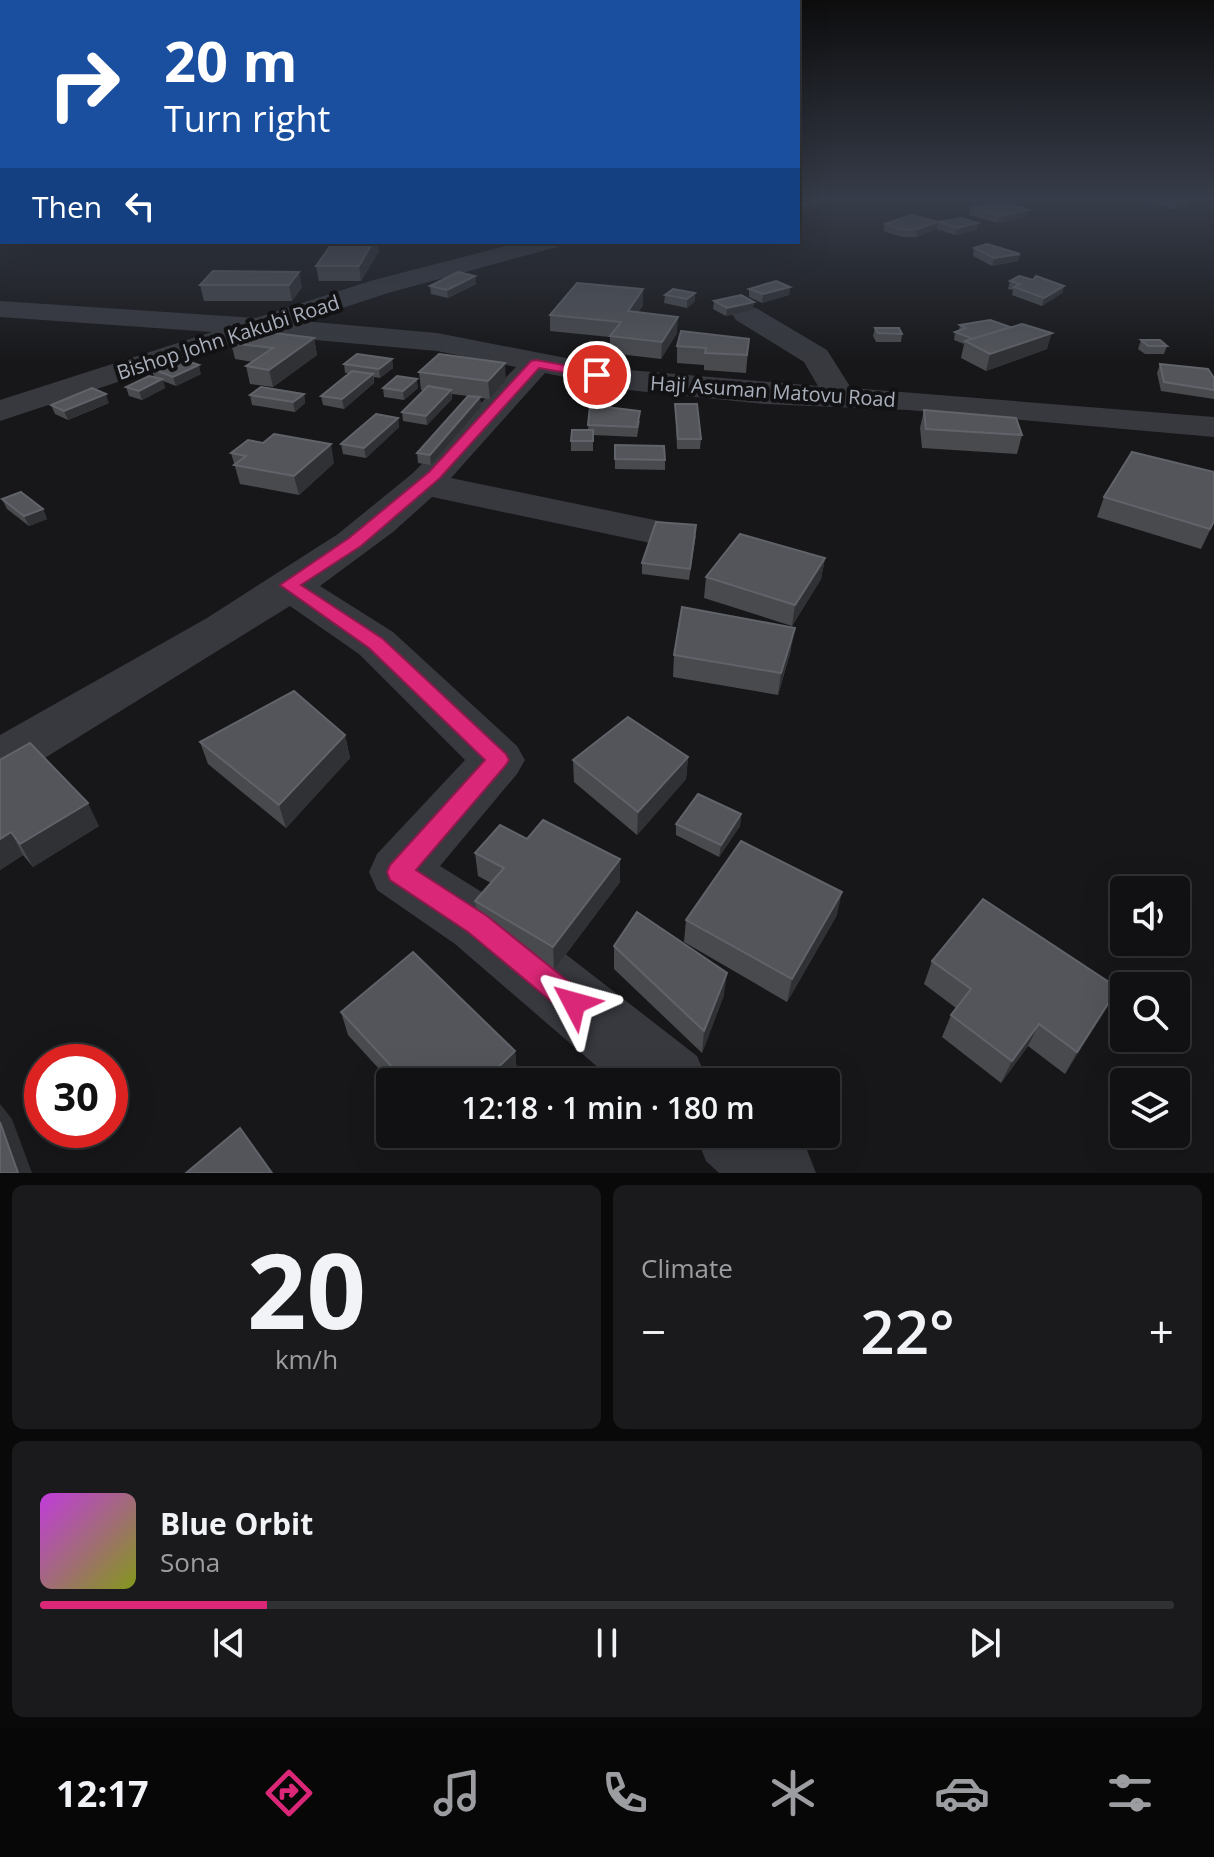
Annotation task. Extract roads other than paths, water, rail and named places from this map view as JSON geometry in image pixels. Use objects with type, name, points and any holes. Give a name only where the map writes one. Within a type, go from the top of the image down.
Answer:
[{"type":"street","name":"Bishop John Kakubi Road","points":[[0,411],[253,327],[446,254]]},
{"type":"street","name":"Haji Asuman Matovu Road","points":[[0,309],[354,333],[437,342],[628,380],[765,394],[908,400],[1214,427]]},
{"type":"street","points":[[746,314],[816,356],[841,397]]},
{"type":"street","points":[[0,760],[355,542],[423,484],[536,364]]},
{"type":"street","points":[[423,484],[655,532]]},
{"type":"street","points":[[289,585],[376,643],[498,760],[399,872],[478,924],[654,1068]]},
{"type":"street","points":[[749,1148],[777,1173]]}]
